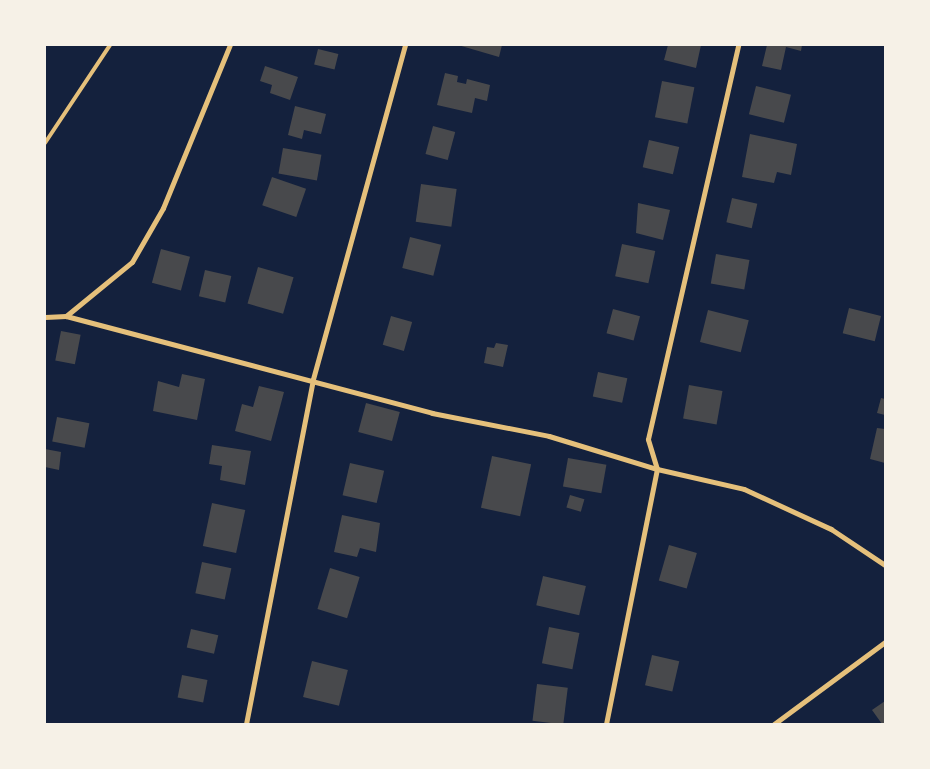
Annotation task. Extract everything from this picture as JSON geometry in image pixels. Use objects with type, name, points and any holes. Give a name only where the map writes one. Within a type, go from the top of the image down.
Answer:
[{"type":"street","points":[[66,316],[132,262],[164,208],[230,45]]},
{"type":"street","points":[[246,724],[313,379],[405,45]]},
{"type":"street","points":[[606,724],[657,469],[648,439],[738,45]]},
{"type":"street","points":[[45,316],[66,316],[313,379],[432,413],[549,436],[657,469],[744,490],[831,529],[885,565]]},
{"type":"street","points":[[774,724],[885,642]]},
{"type":"lane","points":[[45,143],[110,45]]},
{"type":"building","points":[[458,45],[502,45],[499,57]]},
{"type":"building","points":[[668,45],[701,45],[696,68],[664,60]]},
{"type":"building","points":[[767,45],[802,45],[801,51],[786,47],[781,70],[762,66]]},
{"type":"building","points":[[318,49],[338,54],[335,70],[314,65]]},
{"type":"building","points":[[265,66],[298,77],[290,100],[270,93],[272,85],[260,81]]},
{"type":"building","points":[[445,73],[458,76],[457,82],[466,84],[467,79],[490,85],[487,101],[475,98],[472,113],[437,105]]},
{"type":"building","points":[[662,81],[694,87],[687,124],[655,117]]},
{"type":"building","points":[[756,86],[791,95],[784,123],[749,114]]},
{"type":"building","points":[[295,106],[326,114],[321,134],[304,130],[302,139],[288,135]]},
{"type":"building","points":[[433,126],[455,132],[448,160],[425,154]]},
{"type":"building","points":[[750,134],[797,144],[791,175],[777,172],[774,183],[742,177]]},
{"type":"building","points":[[649,140],[679,147],[673,174],[643,167]]},
{"type":"building","points":[[283,148],[321,155],[317,180],[278,174]]},
{"type":"building","points":[[272,177],[306,189],[296,217],[262,205]]},
{"type":"building","points":[[421,184],[457,189],[451,227],[416,222]]},
{"type":"building","points":[[732,198],[757,204],[752,228],[726,222]]},
{"type":"building","points":[[638,203],[670,210],[663,240],[636,233]]},
{"type":"building","points":[[410,237],[441,245],[433,276],[402,268]]},
{"type":"building","points":[[622,244],[655,251],[648,283],[615,276]]},
{"type":"building","points":[[161,249],[190,257],[181,291],[152,283]]},
{"type":"building","points":[[716,254],[749,260],[744,289],[711,284]]},
{"type":"building","points":[[258,267],[294,277],[283,314],[248,304]]},
{"type":"building","points":[[205,270],[231,276],[225,302],[199,296]]},
{"type":"building","points":[[849,308],[881,316],[875,341],[843,333]]},
{"type":"building","points":[[613,309],[640,316],[634,340],[607,333]]},
{"type":"building","points":[[708,310],[749,320],[741,352],[700,342]]},
{"type":"building","points":[[391,316],[412,322],[404,351],[383,345]]},
{"type":"building","points":[[61,331],[81,335],[75,364],[55,360]]},
{"type":"building","points":[[496,343],[508,345],[503,367],[484,363],[487,347],[494,348]]},
{"type":"building","points":[[598,372],[627,378],[622,403],[593,396]]},
{"type":"building","points":[[182,374],[205,379],[197,420],[153,411],[158,381],[179,387]]},
{"type":"building","points":[[689,385],[722,391],[717,424],[683,418]]},
{"type":"building","points":[[259,386],[284,392],[271,441],[235,431],[242,404],[253,407]]},
{"type":"building","points":[[881,398],[885,399],[885,415],[877,413]]},
{"type":"building","points":[[366,403],[400,412],[392,441],[358,432]]},
{"type":"building","points":[[57,417],[89,423],[85,448],[52,442]]},
{"type":"building","points":[[877,428],[885,429],[885,463],[870,459]]},
{"type":"building","points":[[212,445],[251,451],[245,485],[220,480],[222,466],[209,464]]},
{"type":"building","points":[[45,449],[61,452],[59,470],[45,467]]},
{"type":"building","points":[[492,456],[531,464],[520,516],[481,508]]},
{"type":"building","points":[[568,458],[606,465],[601,493],[563,487]]},
{"type":"building","points":[[350,463],[384,471],[377,503],[343,495]]},
{"type":"building","points":[[570,495],[584,499],[581,512],[566,507]]},
{"type":"building","points":[[212,503],[245,510],[236,553],[203,546]]},
{"type":"building","points":[[342,515],[380,523],[376,552],[360,548],[357,557],[334,552]]},
{"type":"building","points":[[669,545],[697,553],[687,589],[659,581]]},
{"type":"building","points":[[202,562],[231,568],[225,600],[195,593]]},
{"type":"building","points":[[330,568],[360,577],[347,618],[317,609]]},
{"type":"building","points":[[543,576],[586,586],[579,615],[536,605]]},
{"type":"building","points":[[549,627],[579,633],[572,669],[542,663]]},
{"type":"building","points":[[191,629],[218,635],[214,654],[187,648]]},
{"type":"building","points":[[652,655],[679,661],[672,692],[645,685]]},
{"type":"building","points":[[312,661],[348,670],[339,706],[303,697]]},
{"type":"building","points":[[182,675],[208,680],[203,703],[178,698]]},
{"type":"building","points":[[537,684],[568,688],[563,724],[532,721]]},
{"type":"building","points":[[885,701],[885,724],[882,724],[872,710]]}]
